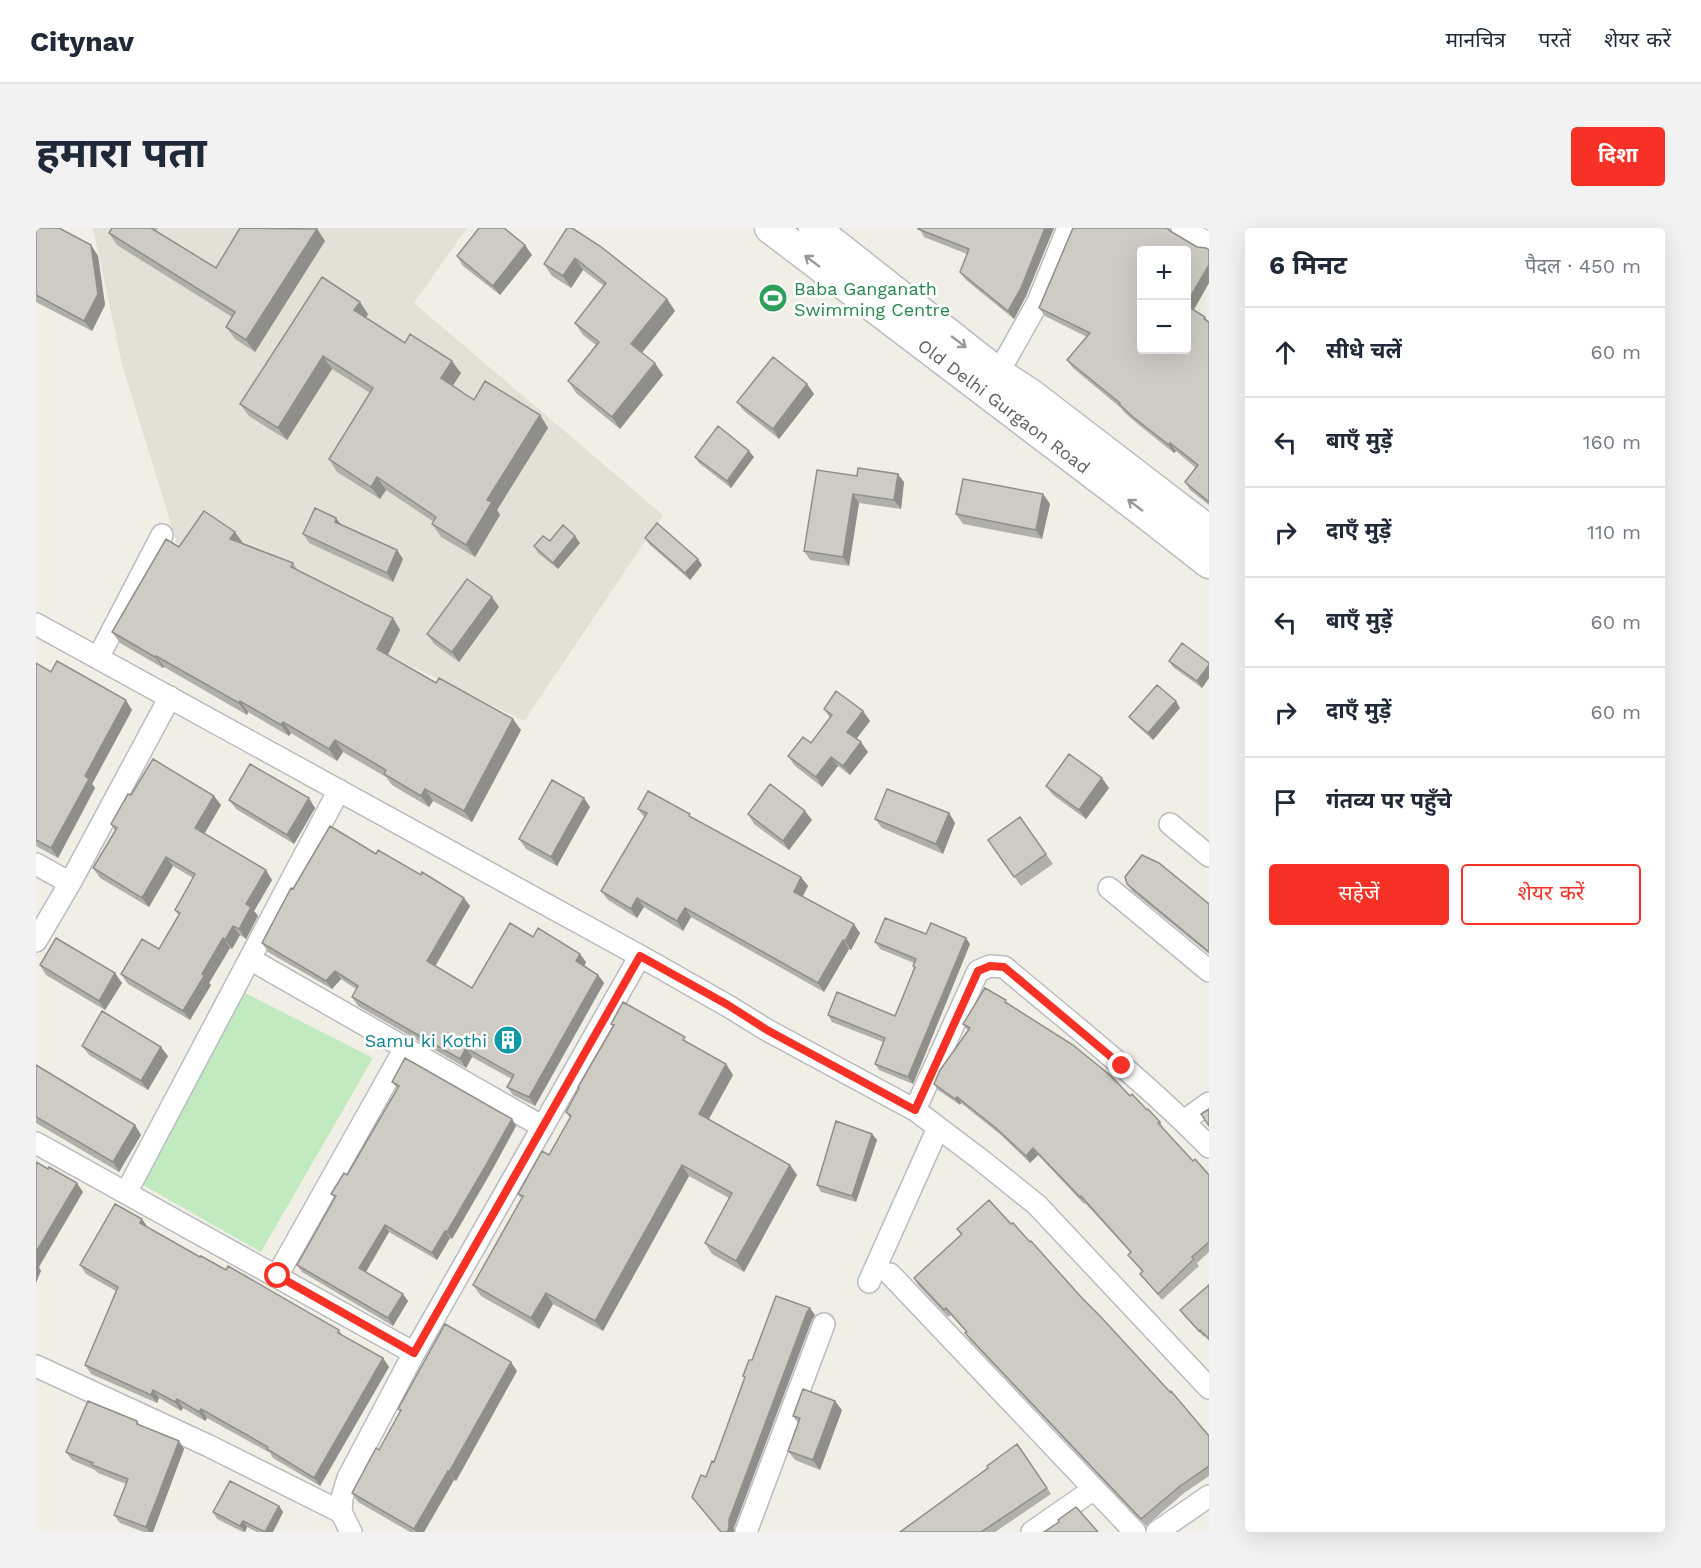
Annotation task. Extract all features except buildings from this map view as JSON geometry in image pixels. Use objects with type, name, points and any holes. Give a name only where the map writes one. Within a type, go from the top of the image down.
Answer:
[{"type":"main road","name":"Old Delhi Gurgaon Road","points":[[770,228],[993,383],[1029,393],[1196,532],[1209,563]]},
{"type":"main road","name":"Old Delhi Gurgaon Road","points":[[814,228],[993,383]]},
{"type":"street","points":[[993,383],[1038,302],[1068,228]]},
{"type":"street","points":[[1182,228],[1209,244]]},
{"type":"street","points":[[98,658],[162,535]]},
{"type":"street","points":[[36,624],[915,1110],[1037,1205],[1209,1388]]},
{"type":"street","points":[[36,941],[170,698]]},
{"type":"street","points":[[126,1193],[339,790]]},
{"type":"street","points":[[1170,824],[1209,856]]},
{"type":"street","points":[[36,864],[70,883]]},
{"type":"street","points":[[1109,888],[1209,971]]},
{"type":"street","points":[[351,1532],[341,1512],[342,1498],[348,1478],[414,1353],[640,956]]},
{"type":"street","points":[[250,959],[543,1127]]},
{"type":"street","points":[[915,1110],[978,971],[990,966],[1004,967],[1122,1066],[1184,1121],[1209,1147]]},
{"type":"street","points":[[278,1276],[405,1048]]},
{"type":"street","points":[[1184,1121],[1209,1103]]},
{"type":"street","points":[[869,1282],[938,1128]]},
{"type":"street","points":[[36,1143],[414,1353]]},
{"type":"street","points":[[891,1274],[1135,1532]]},
{"type":"street","points":[[746,1532],[824,1324]]},
{"type":"street","points":[[36,1366],[209,1446],[341,1512]]},
{"type":"street","points":[[1032,1532],[1094,1489]]},
{"type":"street","points":[[1157,1532],[1209,1496]]},
{"type":"shaded area","points":[[93,228],[467,228],[414,303],[663,515],[524,721],[351,637],[177,544],[122,364]]},
{"type":"green space","points":[[245,993],[373,1058],[261,1252],[138,1182]]},
{"type":"place","name":"Baba Ganganath Swimming Centre","points":[[773,298]]},
{"type":"place","name":"Samu ki Kothi","points":[[508,1040]]},
{"type":"route","points":[[278,1276],[414,1353],[640,956],[728,1005],[767,1030],[915,1110],[978,971],[990,966],[1004,967],[1122,1066]]}]
